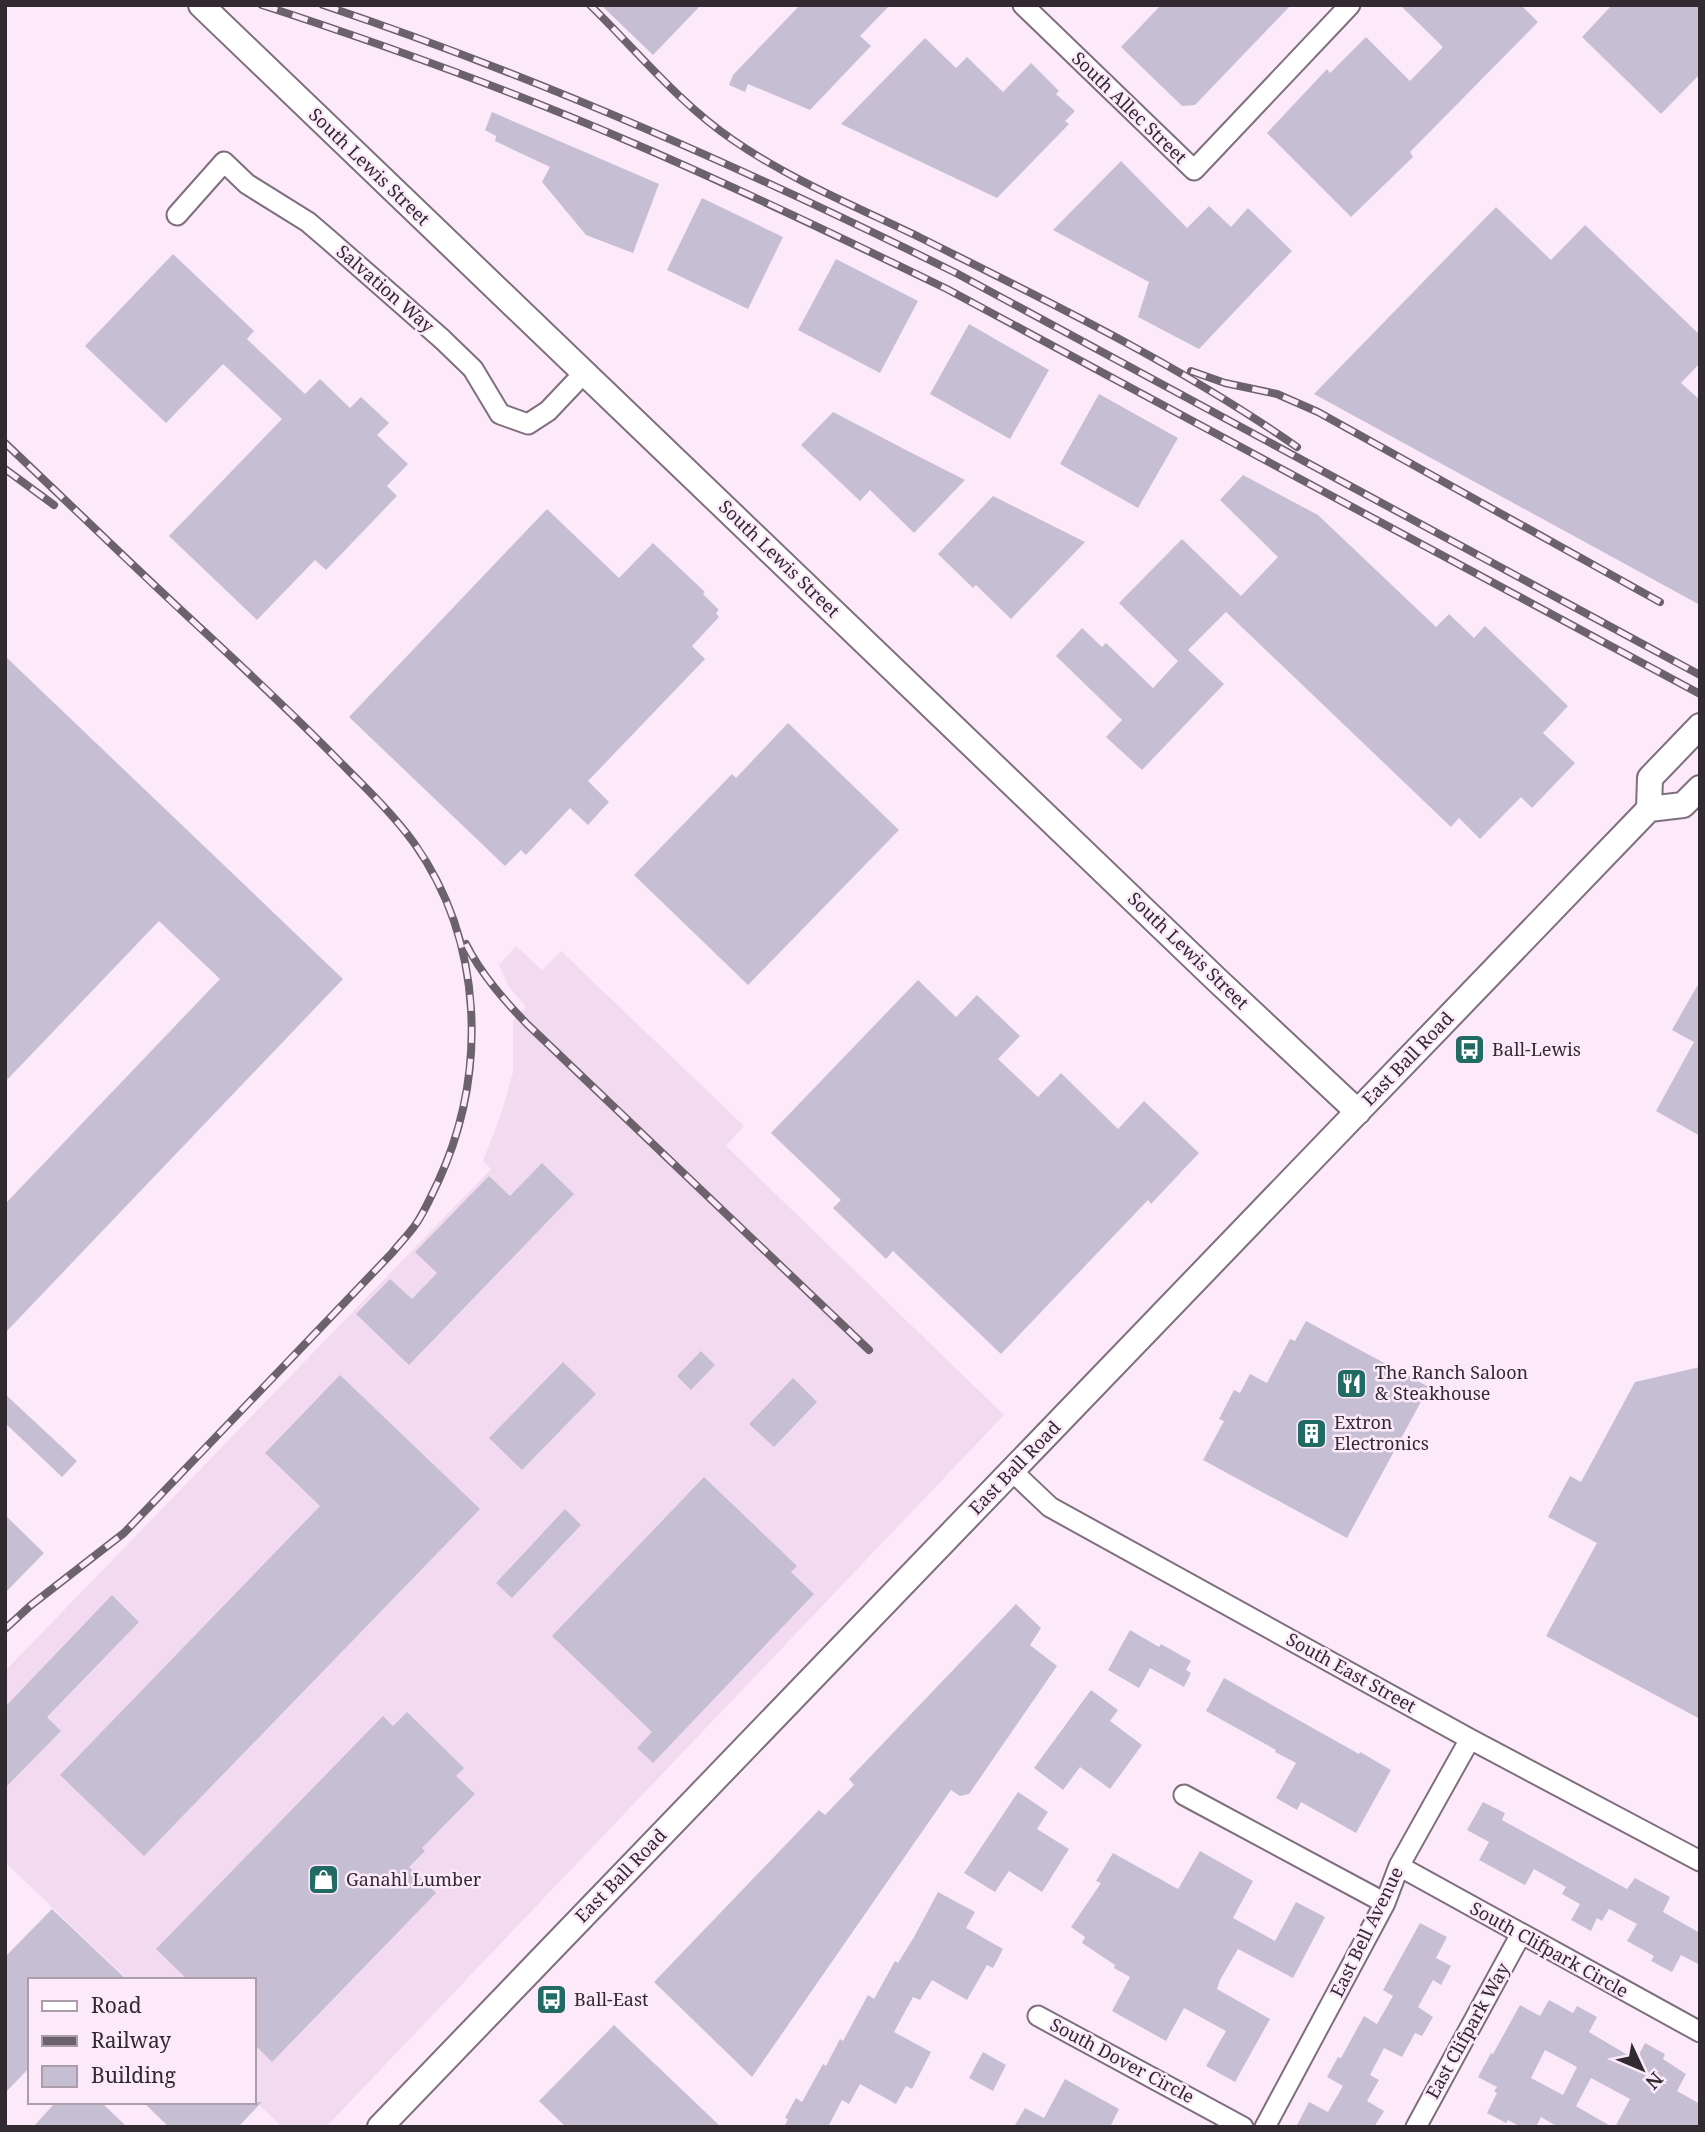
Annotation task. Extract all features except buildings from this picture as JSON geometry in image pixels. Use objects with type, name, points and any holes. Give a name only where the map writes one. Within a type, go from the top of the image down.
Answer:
[{"type":"main road","name":"South Lewis Street","points":[[201,5],[1358,1112]]},
{"type":"main road","points":[[1700,726],[1650,778],[1649,809],[1683,805],[1700,788]]},
{"type":"main road","name":"East Ball Road","points":[[380,2127],[1649,809]]},
{"type":"street","name":"South Allec Street","points":[[1023,5],[1194,170],[1350,5]]},
{"type":"street","name":"Salvation Way","points":[[177,215],[224,162],[247,184],[319,231],[442,339],[474,369],[500,414],[528,424],[548,411],[584,373]]},
{"type":"street","name":"South East Street","points":[[1012,1471],[1050,1507],[1470,1739],[1700,1861]]},
{"type":"street","name":"East Bell Avenue","points":[[1265,2127],[1385,1903],[1399,1866],[1470,1739]]},
{"type":"street","points":[[1184,1795],[1385,1903]]},
{"type":"street","name":"South Clifpark Circle","points":[[1399,1866],[1700,2032]]},
{"type":"street","name":"East Clifpark Way","points":[[1419,2126],[1521,1934]]},
{"type":"street","name":"South Dover Circle","points":[[1038,2016],[1243,2127]]},
{"type":"shaded area","points":[[516,946],[542,970],[561,951],[744,1126],[726,1146],[1004,1415],[326,2127],[282,2127],[256,2102],[256,1978],[126,1978],[5,1862],[5,1671],[491,1169],[483,1161],[513,1072],[513,1021],[526,1007],[509,987],[499,965]]},
{"type":"railway","points":[[262,5],[403,53],[543,106],[714,179],[870,252],[947,289],[1700,694]]},
{"type":"railway","points":[[323,5],[485,63],[565,95],[723,163],[879,235],[956,273],[1700,675]]},
{"type":"railway","points":[[590,5],[694,110],[755,154],[801,180],[1113,336],[1207,389],[1297,447]]},
{"type":"railway","points":[[1191,371],[1225,383],[1277,394],[1318,412],[1660,602]]},
{"type":"railway","points":[[5,443],[291,713],[406,832],[437,882],[454,923],[466,965],[471,1009],[471,1053],[465,1097],[454,1140],[438,1182],[413,1228],[124,1533],[30,1606],[5,1629]]},
{"type":"railway","points":[[5,469],[54,505]]},
{"type":"railway","points":[[466,944],[494,986],[527,1024],[869,1350]]},
{"type":"place","name":"Ball-Lewis","points":[[1469,1050]]},
{"type":"place","name":"The Ranch Saloon & Steakhouse","points":[[1352,1383]]},
{"type":"place","name":"Extron Electronics","points":[[1311,1433]]},
{"type":"place","name":"Ganahl Lumber","points":[[323,1880]]},
{"type":"place","name":"Ball-East","points":[[551,2000]]}]
